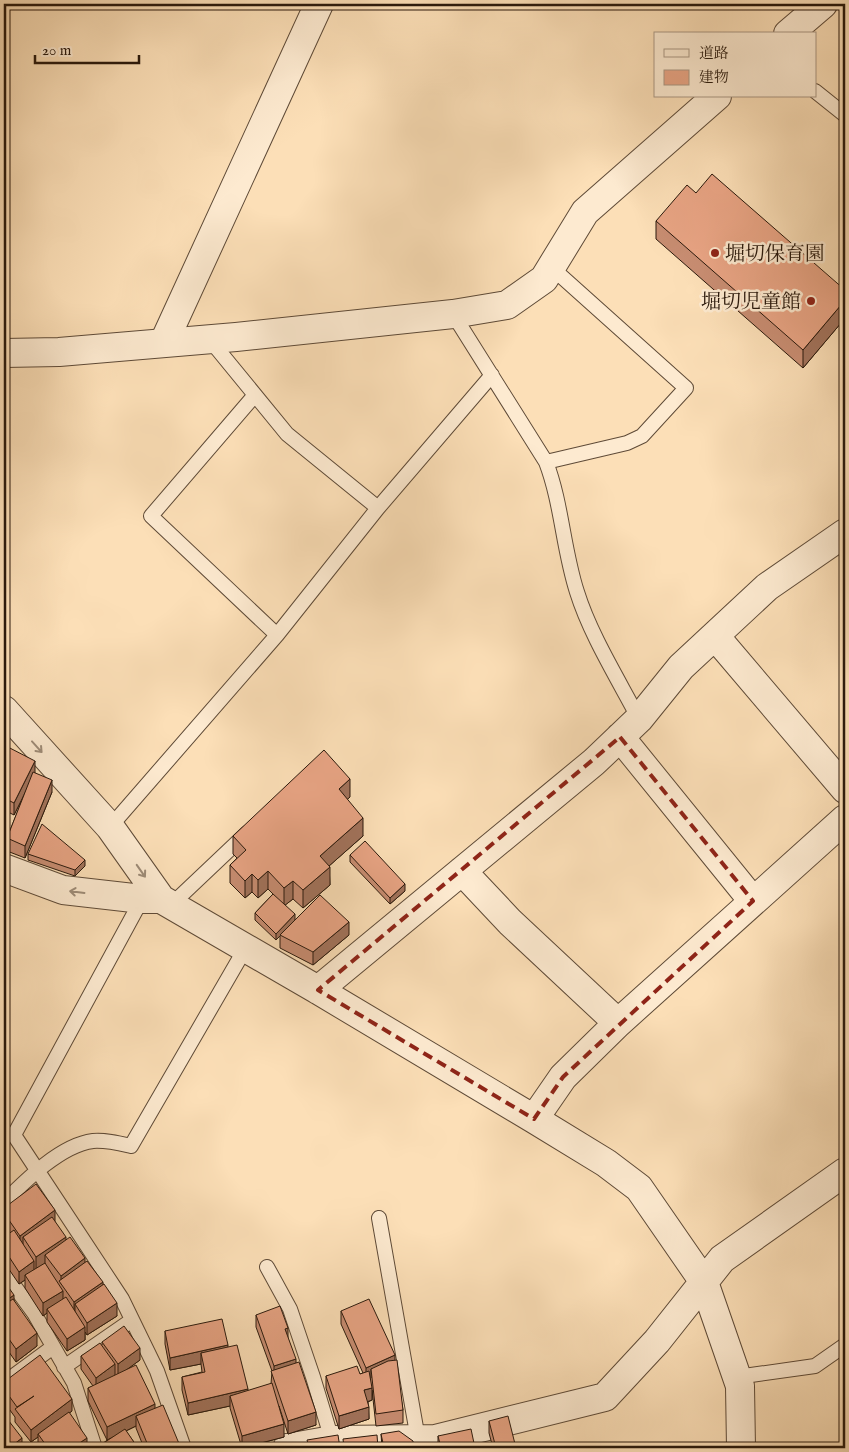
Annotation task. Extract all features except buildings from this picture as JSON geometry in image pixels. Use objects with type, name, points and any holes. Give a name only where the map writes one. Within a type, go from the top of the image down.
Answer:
[{"type":"street","points":[[164,342],[319,4]]},
{"type":"street","points":[[790,32],[823,4]]},
{"type":"street","points":[[4,353],[59,352],[164,342],[210,340],[453,314],[506,305],[544,279],[585,212],[715,98]]},
{"type":"street","points":[[318,990],[594,762],[639,719],[681,667],[767,586],[845,533]]},
{"type":"street","points":[[715,636],[845,790]]},
{"type":"street","points":[[4,710],[110,828],[158,901]]},
{"type":"street","points":[[620,737],[754,901]]},
{"type":"street","points":[[534,1119],[563,1077],[618,1023],[845,819]]},
{"type":"street","points":[[4,868],[63,890],[158,901],[318,990],[606,1163],[639,1188],[704,1282],[740,1386],[741,1448]]},
{"type":"street","points":[[462,872],[510,922],[618,1023]]},
{"type":"street","points":[[287,1448],[332,1440],[435,1439],[605,1397],[657,1341],[722,1259],[845,1172]]},
{"type":"lane","points":[[816,92],[845,115]]},
{"type":"lane","points":[[546,462],[627,444],[642,436],[686,388],[551,267]]},
{"type":"lane","points":[[453,314],[546,462],[556,486],[577,592],[604,652],[639,719]]},
{"type":"lane","points":[[210,340],[287,434],[378,508]]},
{"type":"lane","points":[[110,828],[277,635],[378,508],[492,375]]},
{"type":"lane","points":[[254,396],[151,516],[277,635]]},
{"type":"lane","points":[[184,1448],[157,1371],[122,1299],[14,1135],[158,901],[256,824]]},
{"type":"lane","points":[[4,1202],[38,1171],[74,1148],[91,1141],[108,1141],[131,1146],[245,949]]},
{"type":"lane","points":[[379,1218],[418,1439]]},
{"type":"lane","points":[[267,1267],[290,1309],[332,1440]]},
{"type":"lane","points":[[4,1272],[34,1313],[74,1384],[95,1448]]},
{"type":"lane","points":[[64,1367],[132,1320]]},
{"type":"lane","points":[[737,1377],[815,1366],[845,1345]]},
{"type":"lane","points":[[4,1383],[53,1347]]},
{"type":"highlighted area","points":[[620,737],[753,901],[563,1077],[534,1119],[318,990]]},
{"type":"place","name":"堀切保育園","points":[[715,253]]},
{"type":"place","name":"堀切児童館","points":[[811,301]]}]
